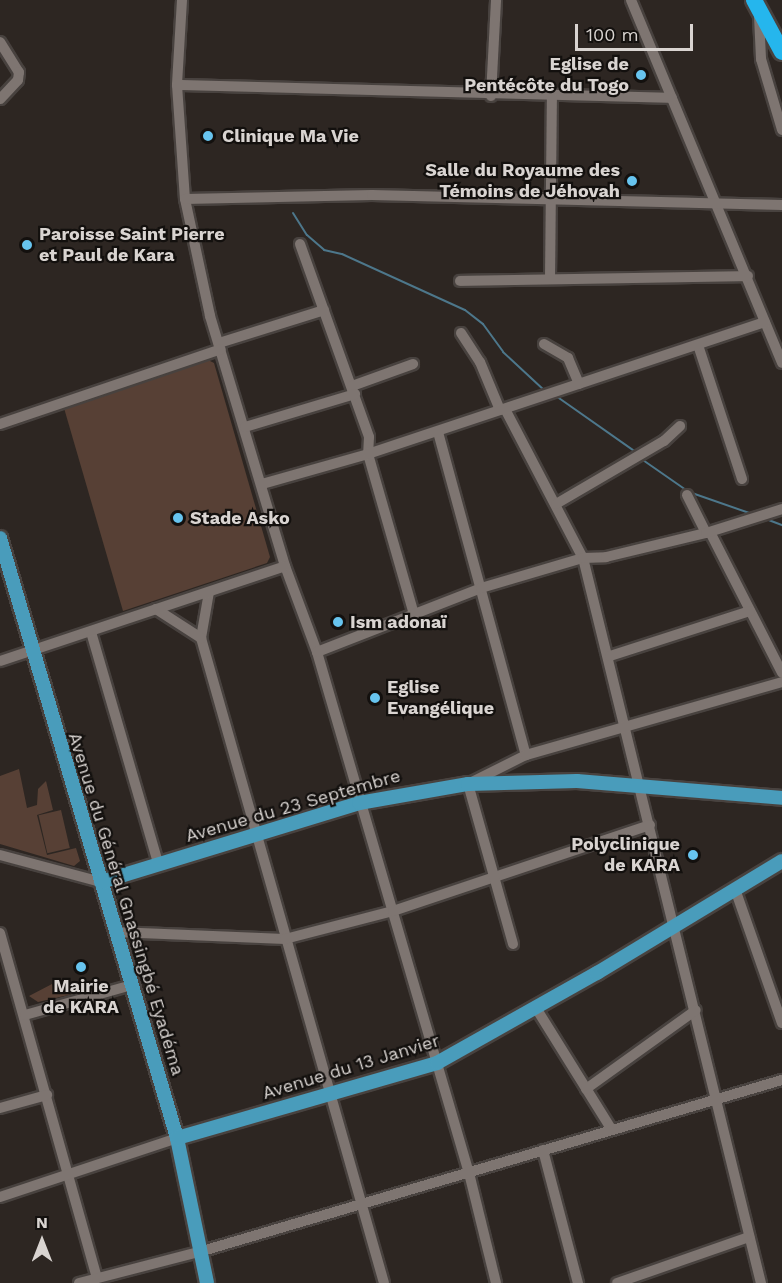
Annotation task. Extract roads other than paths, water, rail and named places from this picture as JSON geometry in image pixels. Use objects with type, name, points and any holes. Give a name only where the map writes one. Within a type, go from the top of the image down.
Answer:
[{"type":"highway","points":[[757,6],[782,52]]},
{"type":"main road","name":"Avenue du Général Gnassingbé Eyadéma","points":[[0,538],[177,1138],[207,1283]]},
{"type":"main road","name":"Avenue du 23 Septembre","points":[[101,882],[158,862],[359,803],[468,784],[577,781],[782,798]]},
{"type":"main road","name":"Avenue du 13 Janvier","points":[[177,1138],[437,1063],[536,1008],[782,861]]},
{"type":"street","points":[[182,0],[177,85],[185,199],[220,346],[285,566],[317,652],[359,803],[393,911],[469,1173],[496,1283]]},
{"type":"street","points":[[490,96],[496,0]]},
{"type":"street","points":[[631,0],[748,276],[782,363]]},
{"type":"street","points":[[757,6],[760,59],[782,130]]},
{"type":"street","points":[[0,42],[18,72],[18,80],[0,99]]},
{"type":"street","points":[[177,85],[490,96],[672,98]]},
{"type":"street","points":[[550,279],[552,96]]},
{"type":"street","points":[[185,199],[372,195],[782,205]]},
{"type":"street","points":[[300,243],[369,437],[368,454],[414,614]]},
{"type":"street","points":[[460,281],[748,276]]},
{"type":"street","points":[[0,424],[324,310]]},
{"type":"street","points":[[262,484],[438,432],[765,322]]},
{"type":"street","points":[[461,333],[480,362],[502,409],[583,558],[610,656],[622,727],[650,825],[761,1283]]},
{"type":"street","points":[[544,344],[568,358],[579,384]]},
{"type":"street","points":[[698,345],[742,479]]},
{"type":"street","points":[[245,427],[354,390],[413,364]]},
{"type":"street","points":[[555,504],[664,441],[680,426]]},
{"type":"street","points":[[438,432],[526,755]]},
{"type":"street","points":[[687,495],[782,673]]},
{"type":"street","points":[[317,652],[481,588],[583,558],[606,557],[708,532],[782,508]]},
{"type":"street","points":[[0,661],[285,566]]},
{"type":"street","points":[[209,592],[201,638],[384,1283]]},
{"type":"street","points":[[156,609],[201,638]]},
{"type":"street","points":[[610,656],[750,611]]},
{"type":"street","points":[[91,632],[158,862]]},
{"type":"street","points":[[513,944],[468,784],[526,755],[782,682]]},
{"type":"street","points":[[116,933],[285,939],[393,911],[650,825]]},
{"type":"street","points":[[0,855],[101,882]]},
{"type":"street","points":[[735,889],[779,1004],[782,1023]]},
{"type":"street","points":[[0,933],[71,1175],[97,1278]]},
{"type":"street","points":[[25,1015],[132,985]]},
{"type":"street","points":[[536,1008],[610,1128]]},
{"type":"street","points":[[586,1089],[696,1010]]},
{"type":"street","points":[[79,1283],[363,1204],[610,1128],[718,1101],[782,1080]]},
{"type":"street","points":[[0,1108],[47,1095]]},
{"type":"street","name":"Avenue du 13 Janvier","points":[[0,1197],[177,1138]]},
{"type":"street","points":[[543,1150],[578,1283]]},
{"type":"street","points":[[617,1283],[748,1237]]},
{"type":"waterway","points":[[293,213],[307,235],[324,250],[342,254],[465,310],[483,324],[503,352],[545,391]]},
{"type":"waterway","points":[[556,396],[637,453]]},
{"type":"waterway","points":[[640,458],[689,492],[752,514]]},
{"type":"waterway","points":[[766,519],[782,525]]},
{"type":"place","name":"Eglise de Pentécôte du Togo","points":[[641,75]]},
{"type":"place","name":"Clinique Ma Vie","points":[[208,136]]},
{"type":"place","name":"Salle du Royaume des Témoins de Jéhovah","points":[[632,181]]},
{"type":"place","name":"Paroisse Saint Pierre et Paul de Kara","points":[[27,245]]},
{"type":"place","name":"Stade Asko","points":[[178,518]]},
{"type":"place","name":"Ism adonaï","points":[[338,622]]},
{"type":"place","name":"Eglise Evangélique","points":[[375,698]]},
{"type":"place","name":"Polyclinique de KARA","points":[[693,855]]},
{"type":"place","name":"Mairie de KARA","points":[[81,967]]}]
